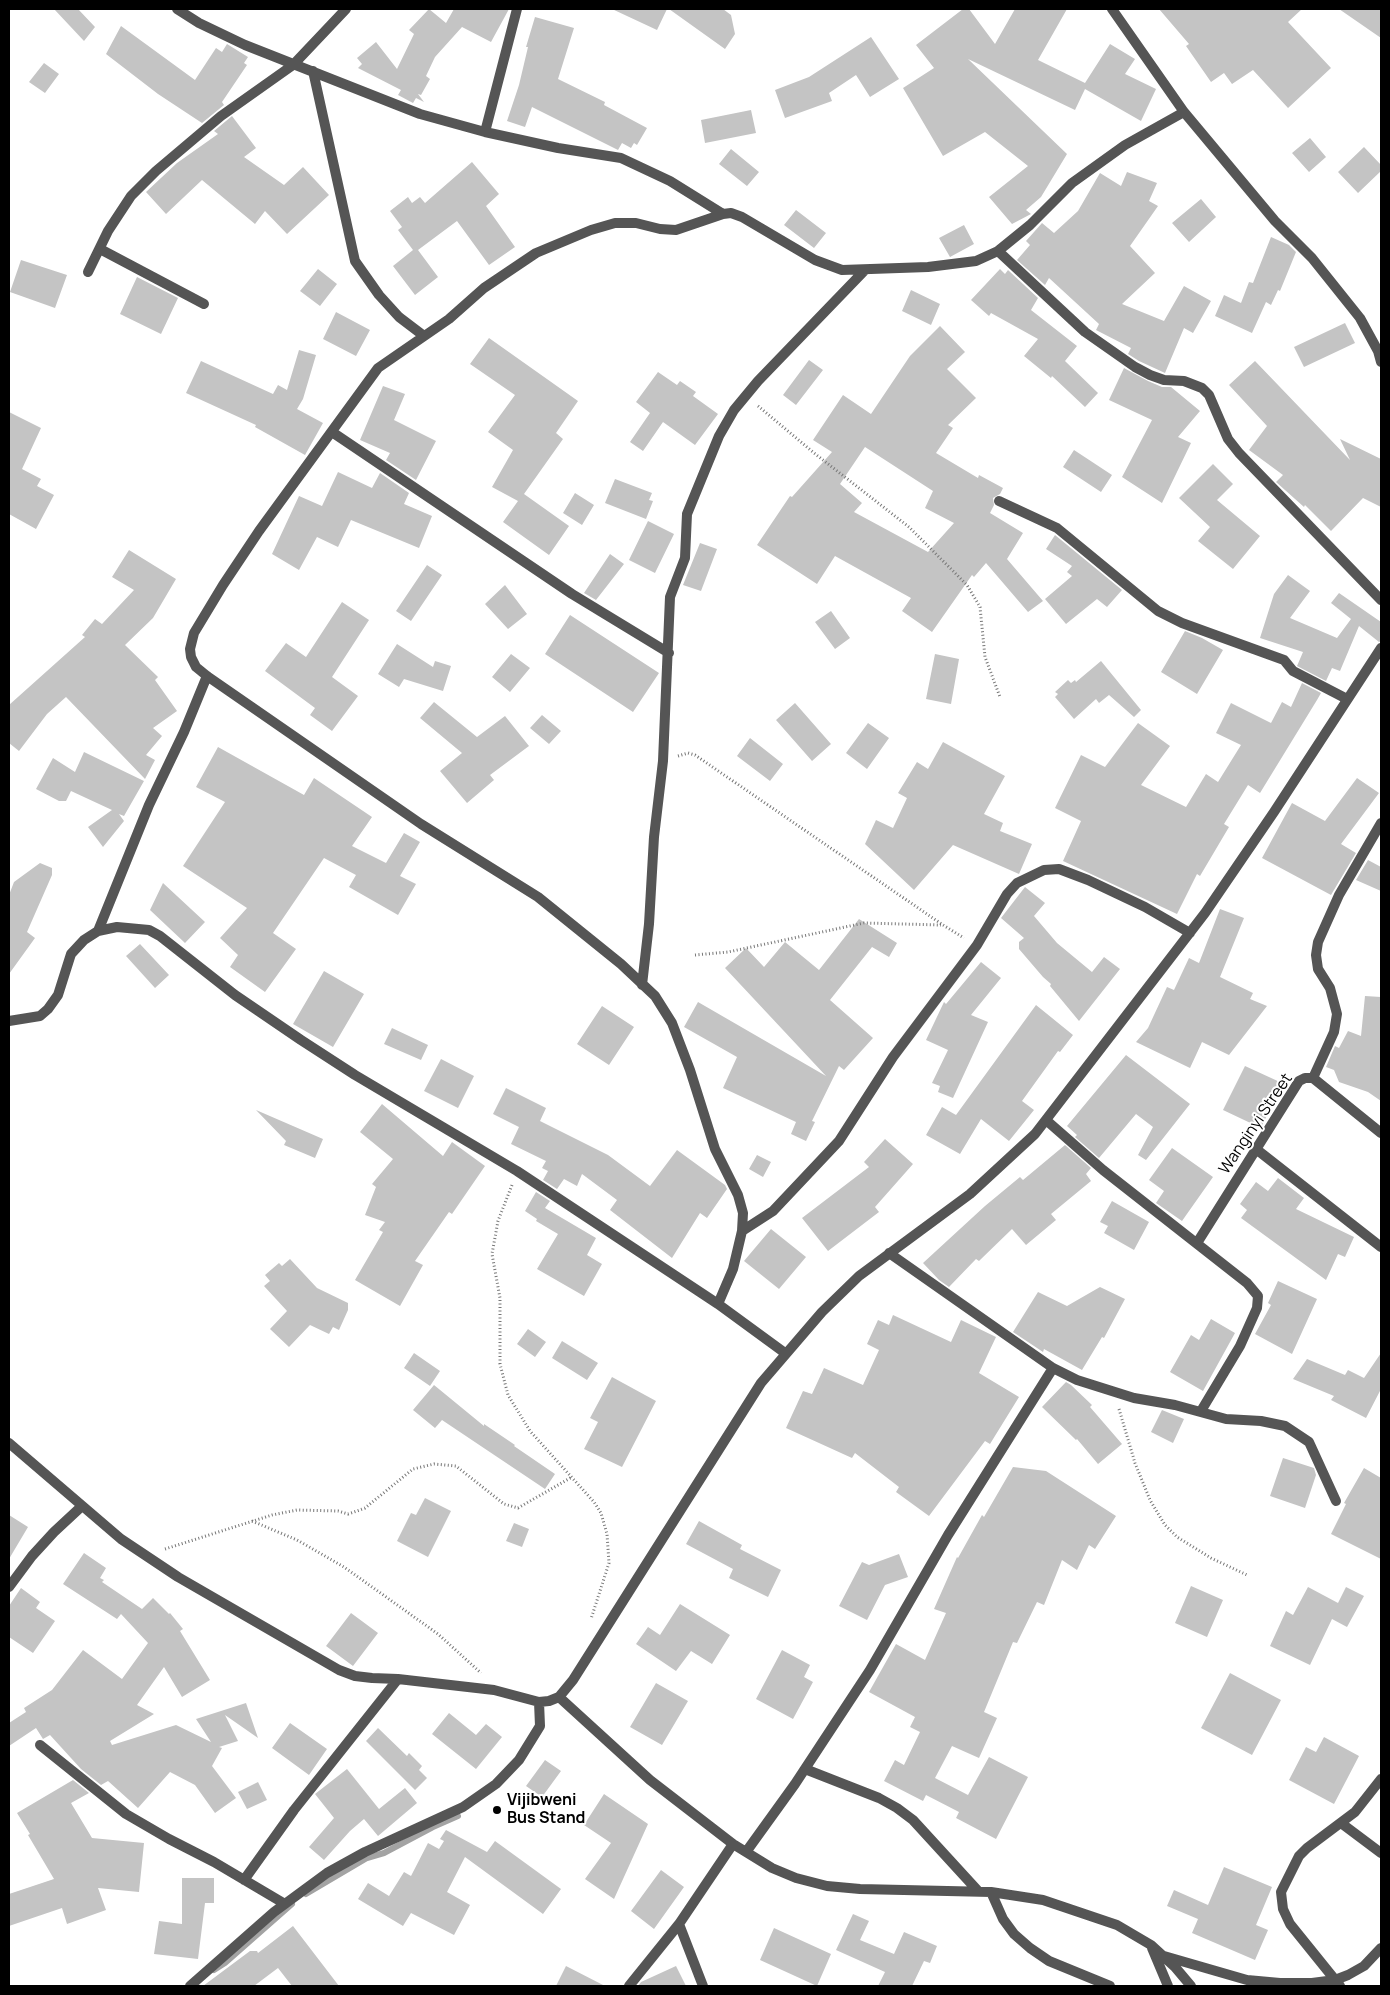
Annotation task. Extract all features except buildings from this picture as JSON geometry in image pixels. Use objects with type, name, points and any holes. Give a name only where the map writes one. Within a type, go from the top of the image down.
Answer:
[{"type":"street","points":[[178,9],[199,23],[244,46],[420,114],[486,132],[558,148],[621,158],[670,181],[723,214]]},
{"type":"street","points":[[88,272],[108,232],[131,196],[156,171],[221,116],[293,65],[346,9]]},
{"type":"street","points":[[486,132],[517,9]]},
{"type":"street","points":[[1112,9],[1184,112],[1275,221],[1312,258],[1360,318],[1378,351],[1381,362]]},
{"type":"street","points":[[312,71],[355,261],[379,295],[399,317],[424,336]]},
{"type":"street","points":[[718,1304],[733,1269],[742,1231],[743,1213],[738,1195],[715,1149],[690,1070],[672,1023],[655,996],[621,964],[538,897],[421,824],[207,676],[196,667],[190,657],[190,649],[197,627],[259,531],[378,368],[450,319],[484,288],[513,268],[556,244],[591,230],[615,224],[636,223],[660,229],[676,230],[731,213],[742,217],[815,260],[831,267],[850,271],[960,264],[976,261],[998,251],[1030,225],[1072,183],[1125,145],[1184,112]]},
{"type":"street","points":[[100,249],[204,304]]},
{"type":"street","points":[[998,251],[1085,332],[1135,368],[1164,380],[1184,381],[1202,388],[1209,395],[1228,439],[1239,453],[1381,600]]},
{"type":"street","points":[[642,985],[649,924],[654,837],[663,761],[670,597],[684,558],[687,514],[719,436],[734,410],[758,381],[865,270]]},
{"type":"street","points":[[332,432],[572,594],[669,653]]},
{"type":"street","points":[[999,501],[1057,528],[1158,611],[1182,623],[1284,660],[1293,671],[1347,699]]},
{"type":"street","points":[[9,1443],[121,1539],[178,1577],[339,1670],[363,1677],[398,1679],[502,1692],[539,1702],[550,1702],[559,1697],[573,1680],[761,1383],[822,1312],[859,1276],[970,1194],[1035,1134],[1190,933],[1274,812],[1381,648]]},
{"type":"street","points":[[98,930],[150,804],[184,732],[207,676]]},
{"type":"street","points":[[1313,1078],[1334,1032],[1337,1014],[1330,988],[1318,969],[1316,955],[1318,942],[1339,895],[1381,823]]},
{"type":"street","points":[[742,1231],[773,1211],[839,1142],[893,1057],[977,944],[1016,883],[1044,870],[1059,869],[1088,880],[1145,907],[1190,933]]},
{"type":"street","points":[[9,1021],[40,1016],[48,1009],[58,995],[71,954],[84,940],[98,930],[116,927],[149,930],[160,936],[235,995],[301,1040],[355,1075],[517,1171],[718,1304],[785,1353]]},
{"type":"street","name":"Wanginyi Street","points":[[1196,1242],[1299,1081],[1305,1078],[1313,1078],[1381,1132]]},
{"type":"street","points":[[1046,1120],[1103,1170],[1254,1290],[1258,1301],[1258,1308],[1240,1346],[1201,1411]]},
{"type":"street","points":[[1256,1150],[1381,1247]]},
{"type":"street","points":[[889,1253],[1053,1368],[1077,1380],[1113,1392],[1201,1411],[1226,1419],[1261,1421],[1285,1426],[1309,1442],[1336,1501]]},
{"type":"street","points":[[746,1852],[805,1769],[870,1670],[948,1535],[1053,1368]]},
{"type":"street","points":[[9,1587],[32,1556],[82,1506]]},
{"type":"street","points":[[244,1880],[294,1810],[398,1679]]},
{"type":"street","points":[[559,1697],[650,1780],[733,1844],[772,1868],[796,1878],[827,1886],[860,1889],[978,1891],[1043,1900],[1117,1925],[1151,1945],[1163,1955],[1191,1986]]},
{"type":"street","points":[[190,1986],[274,1912],[327,1873],[365,1852],[462,1807],[496,1784],[519,1760],[540,1726],[539,1702]]},
{"type":"street","points":[[40,1745],[126,1814],[284,1904]]},
{"type":"street","points":[[805,1769],[879,1798],[897,1808],[913,1820],[978,1891]]},
{"type":"street","points":[[1337,1983],[1290,1924],[1282,1909],[1281,1892],[1299,1856],[1355,1812],[1381,1779]]},
{"type":"street","points":[[1341,1823],[1381,1854]]},
{"type":"street","points":[[629,1986],[679,1924],[733,1844]]},
{"type":"street","points":[[991,1892],[1003,1919],[1014,1934],[1030,1948],[1049,1961],[1110,1986]]},
{"type":"street","points":[[679,1924],[703,1986]]},
{"type":"street","points":[[1151,1945],[1168,1986]]},
{"type":"street","points":[[1163,1955],[1247,1980],[1280,1984],[1337,1983],[1364,1966],[1381,1948]]},
{"type":"path","points":[[746,396],[814,453],[909,527],[967,585],[980,607],[985,657],[1000,697]]},
{"type":"path","points":[[663,761],[688,752],[695,755],[943,925],[977,944]]},
{"type":"path","points":[[695,955],[728,952],[864,923],[886,922],[943,925]]},
{"type":"path","points":[[517,1171],[498,1220],[492,1254],[500,1298],[500,1364],[508,1395],[530,1431],[594,1502],[601,1513],[607,1534],[609,1563],[589,1626]]},
{"type":"path","points":[[1113,1392],[1134,1463],[1150,1500],[1165,1525],[1190,1546],[1248,1575]]},
{"type":"path","points":[[145,1554],[252,1520],[297,1510],[338,1511],[348,1514],[365,1508],[413,1469],[434,1464],[456,1466],[504,1504],[518,1508],[572,1477]]},
{"type":"path","points":[[252,1520],[297,1540],[373,1587],[438,1634],[502,1692]]},
{"type":"waterway","points":[[306,1894],[367,1858],[384,1853],[458,1816]]},
{"type":"waterway","points":[[214,1970],[225,1963],[292,1904]]},
{"type":"place","name":"Vijibweni Bus Stand","points":[[497,1810]]}]
